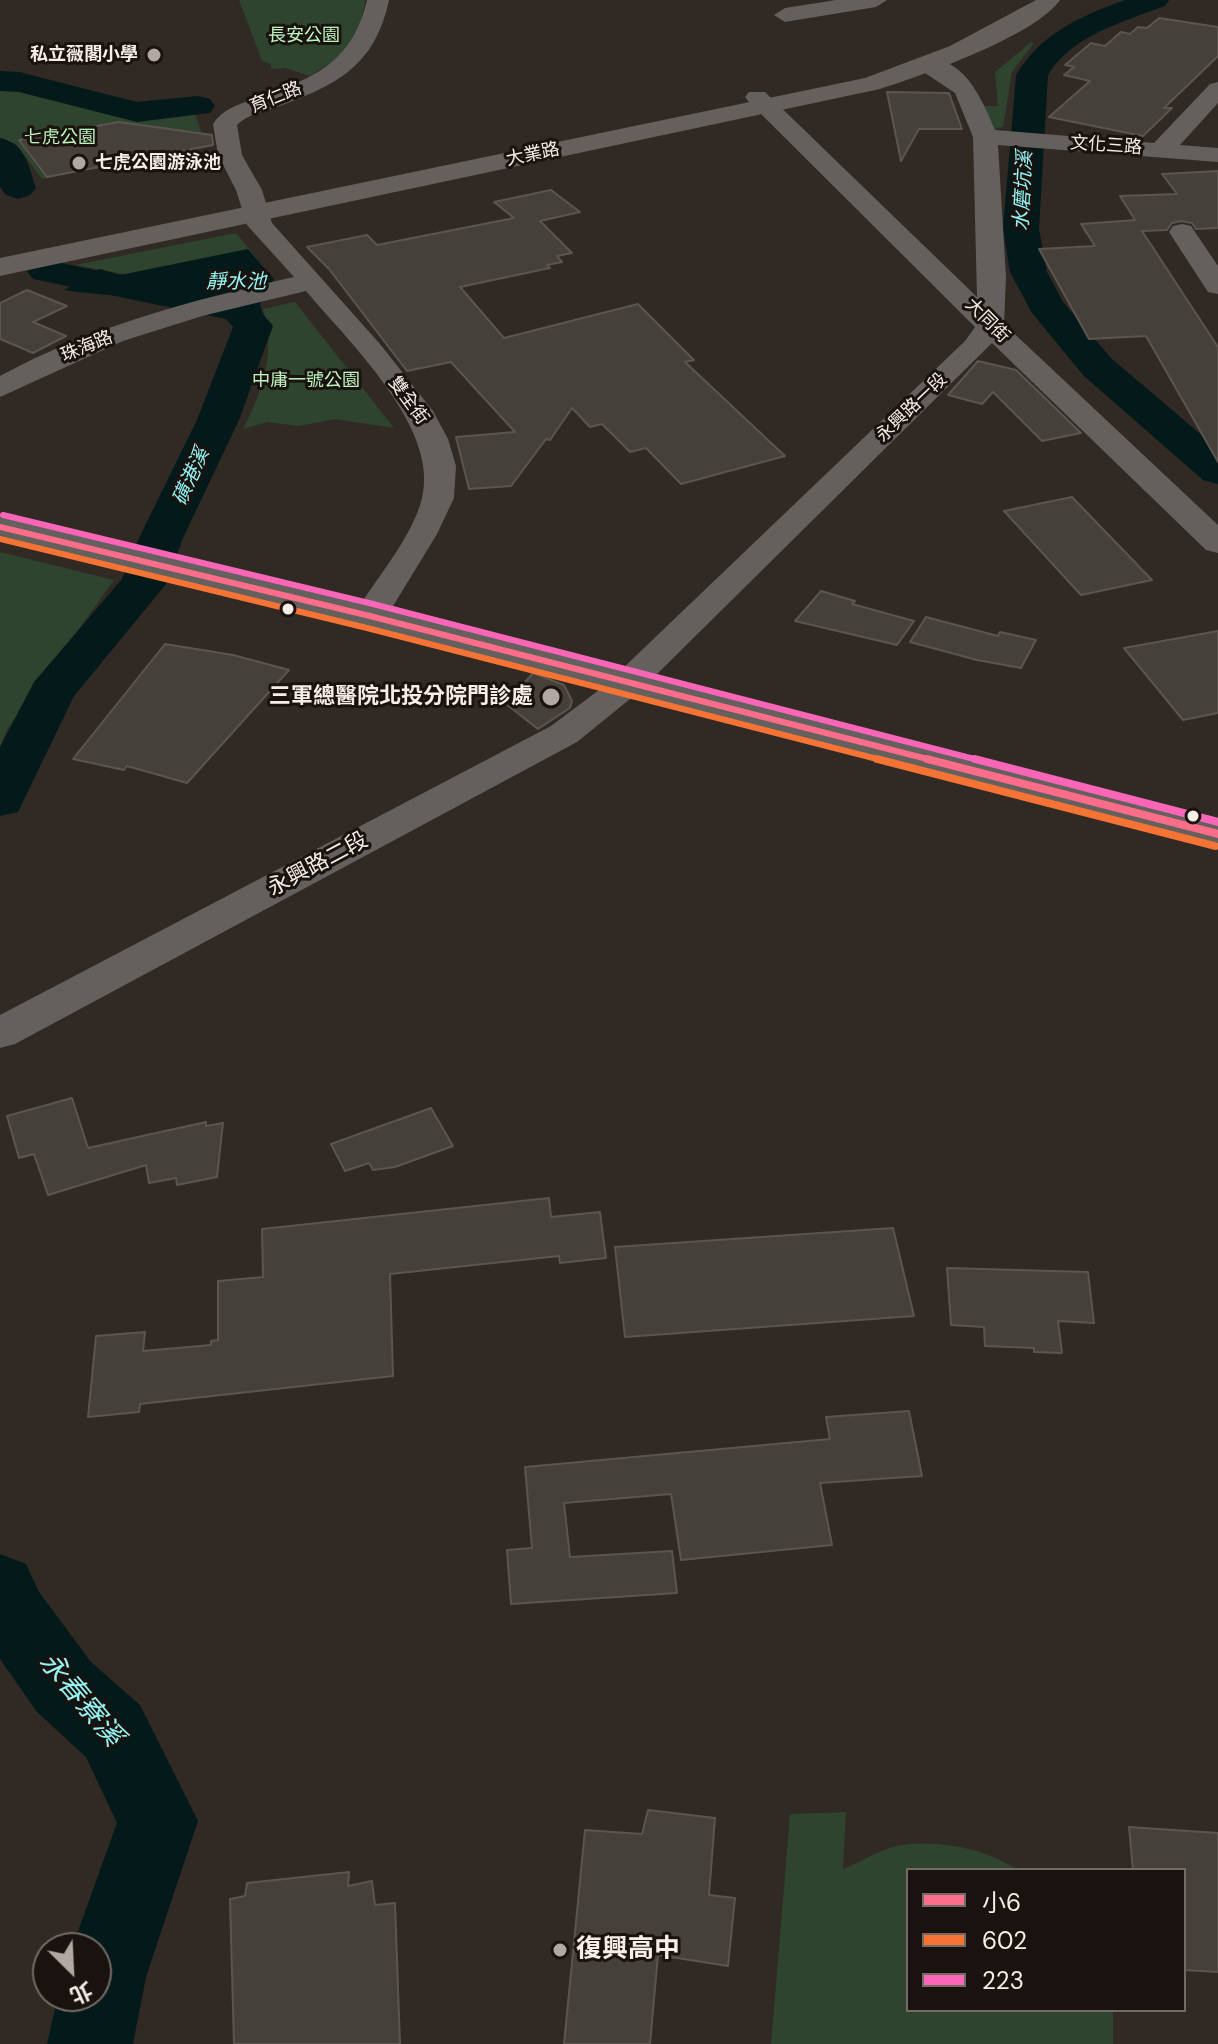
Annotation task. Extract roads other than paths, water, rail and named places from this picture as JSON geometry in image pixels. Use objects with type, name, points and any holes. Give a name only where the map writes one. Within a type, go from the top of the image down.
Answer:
[{"type":"main road","name":"大業路","points":[[763,102],[852,76],[957,39],[1021,0]]},
{"type":"main road","name":"大業路","points":[[0,267],[253,207],[930,66],[977,45],[1041,8],[1049,0]]},
{"type":"main road","name":"大業路","points":[[0,251],[253,207]]},
{"type":"street","name":"育仁路","points":[[253,207],[230,155],[225,124],[233,115],[316,81],[352,62],[367,45],[378,0]]},
{"type":"street","points":[[785,15],[876,0]]},
{"type":"street","points":[[930,66],[956,80],[966,90],[990,138],[993,251],[990,326]]},
{"type":"street","name":"文化三路","points":[[1161,150],[1218,89]]},
{"type":"street","name":"大同街","points":[[763,102],[990,326],[1218,543]]},
{"type":"street","name":"文化三路","points":[[990,138],[1218,155]]},
{"type":"street","name":"雙全街","points":[[253,207],[422,417],[433,439],[440,466],[438,498],[421,534],[370,616]]},
{"type":"street","points":[[1182,232],[1218,286]]},
{"type":"street","name":"珠海路","points":[[0,388],[102,339],[178,314],[313,281]]},
{"type":"street","name":"永興路一段","points":[[626,684],[942,380],[975,347],[990,326]]},
{"type":"street","points":[[0,527],[370,616],[1218,834]]},
{"type":"street","name":"永興路二段","points":[[0,1033],[564,734],[626,684]]},
{"type":"water","name":"靜水池","points":[[248,249],[274,279],[260,304],[263,315],[235,321],[205,308],[181,303],[64,290],[100,269],[120,275]]},
{"type":"waterway","name":"水磨坑溪","points":[[1154,0],[1104,19],[1068,38],[1040,61],[1032,75],[1028,92],[1029,154],[1021,239],[1028,272],[1045,304],[1069,336],[1130,397],[1218,471]]},
{"type":"waterway","name":"磺港溪","points":[[0,81],[19,82],[137,112],[198,106]]},
{"type":"waterway","name":"磺港溪","points":[[0,148],[8,154],[18,188]]},
{"type":"waterway","name":"磺港溪","points":[[0,800],[51,692],[144,583],[161,538],[218,420],[253,326],[239,310],[46,271]]},
{"type":"waterway","name":"永春寮溪","points":[[0,1587],[9,1611],[64,1687],[113,1731],[158,1821],[104,1977],[90,2044]]},
{"type":"place","name":"私立薇閣小學","points":[[154,55]]},
{"type":"place","name":"七虎公園游泳池","points":[[79,163]]},
{"type":"place","name":"三軍總醫院北投分院門診處","points":[[551,697]]},
{"type":"place","name":"復興高中","points":[[560,1950]]},
{"type":"park label","name":"長安公園","points":[[304,36]]},
{"type":"park label","name":"七虎公園","points":[[60,138]]},
{"type":"park label","name":"中庸一號公園","points":[[306,381]]}]
